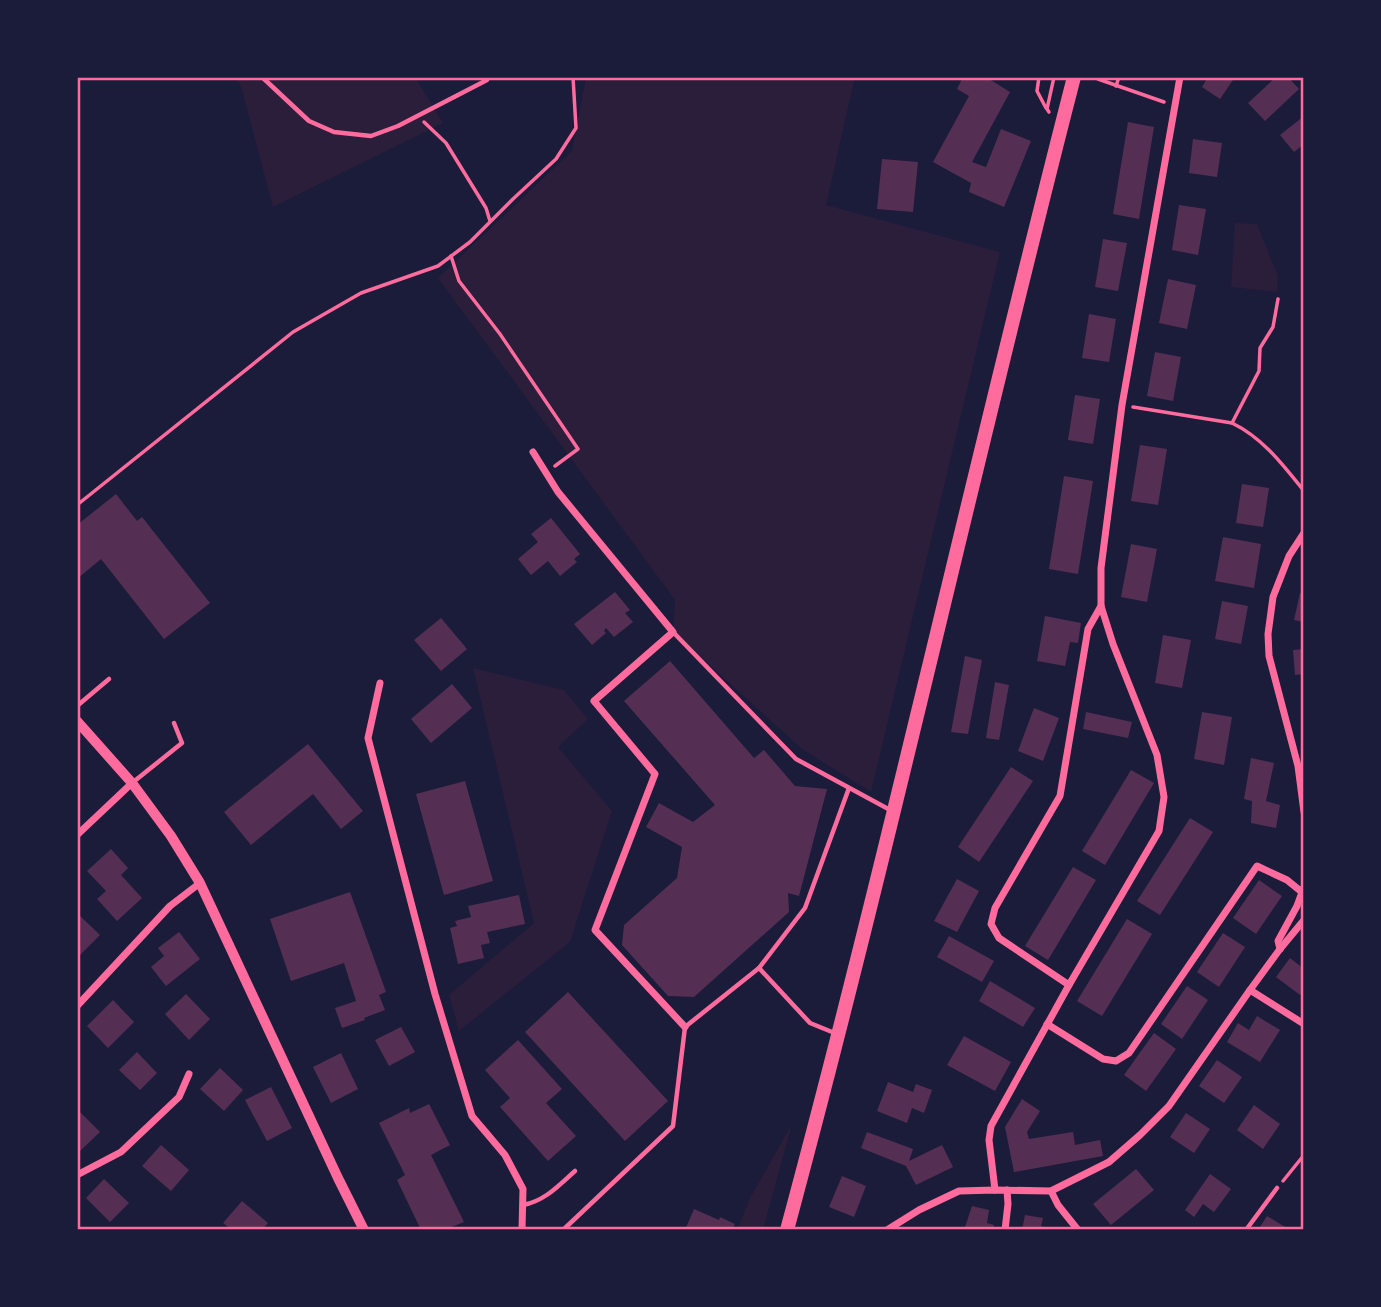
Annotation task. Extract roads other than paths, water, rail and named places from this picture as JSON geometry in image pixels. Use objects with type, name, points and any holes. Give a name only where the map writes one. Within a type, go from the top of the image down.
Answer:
[{"type":"main road","points":[[787,1230],[928,677],[1025,267],[1074,77]]},
{"type":"street","points":[[995,1190],[989,1140],[991,1126],[1159,831],[1164,806],[1157,755],[1113,644],[1101,606],[1101,568],[1122,405],[1180,77]]},
{"type":"street","points":[[533,453],[558,492],[673,632],[594,701],[655,775],[595,930],[685,1027]]},
{"type":"street","points":[[1304,533],[1289,556],[1273,597],[1268,634],[1269,656],[1298,766],[1304,812]]},
{"type":"street","points":[[1069,985],[999,939],[991,924],[995,908],[1060,796],[1088,629],[1101,606]]},
{"type":"street","points":[[380,683],[368,738],[435,994],[472,1116],[505,1154],[523,1189],[522,1230]]},
{"type":"street","points":[[77,721],[132,783],[171,836],[200,883],[364,1230]]},
{"type":"street","points":[[77,835],[132,783]]},
{"type":"street","points":[[1047,1024],[1103,1059],[1116,1061],[1129,1053],[1257,866],[1303,890],[1278,942],[1280,949]]},
{"type":"street","points":[[77,1006],[170,906],[200,883]]},
{"type":"street","points":[[887,1230],[919,1210],[959,1191],[1051,1191],[1109,1162],[1169,1106],[1250,990],[1304,920]]},
{"type":"street","points":[[1250,990],[1304,1024]]},
{"type":"street","points":[[77,1175],[121,1152],[179,1097],[189,1074]]},
{"type":"street","points":[[1005,1230],[1007,1190]]},
{"type":"street","points":[[1051,1191],[1058,1205],[1078,1230]]},
{"type":"lane","points":[[262,77],[309,121],[334,132],[371,135],[398,127],[487,80]]},
{"type":"lane","points":[[673,632],[796,759],[893,811]]},
{"type":"lane","points":[[77,706],[109,679]]},
{"type":"lane","points":[[132,783],[183,743],[174,723]]},
{"type":"lane","points":[[563,1230],[673,1126],[685,1027],[759,968],[805,908],[849,788]]},
{"type":"lane","points":[[759,968],[810,1023],[837,1034]]},
{"type":"lane","points":[[522,1205],[534,1203],[544,1197],[575,1171]]},
{"type":"lane","points":[[1246,1230],[1277,1188]]}]
